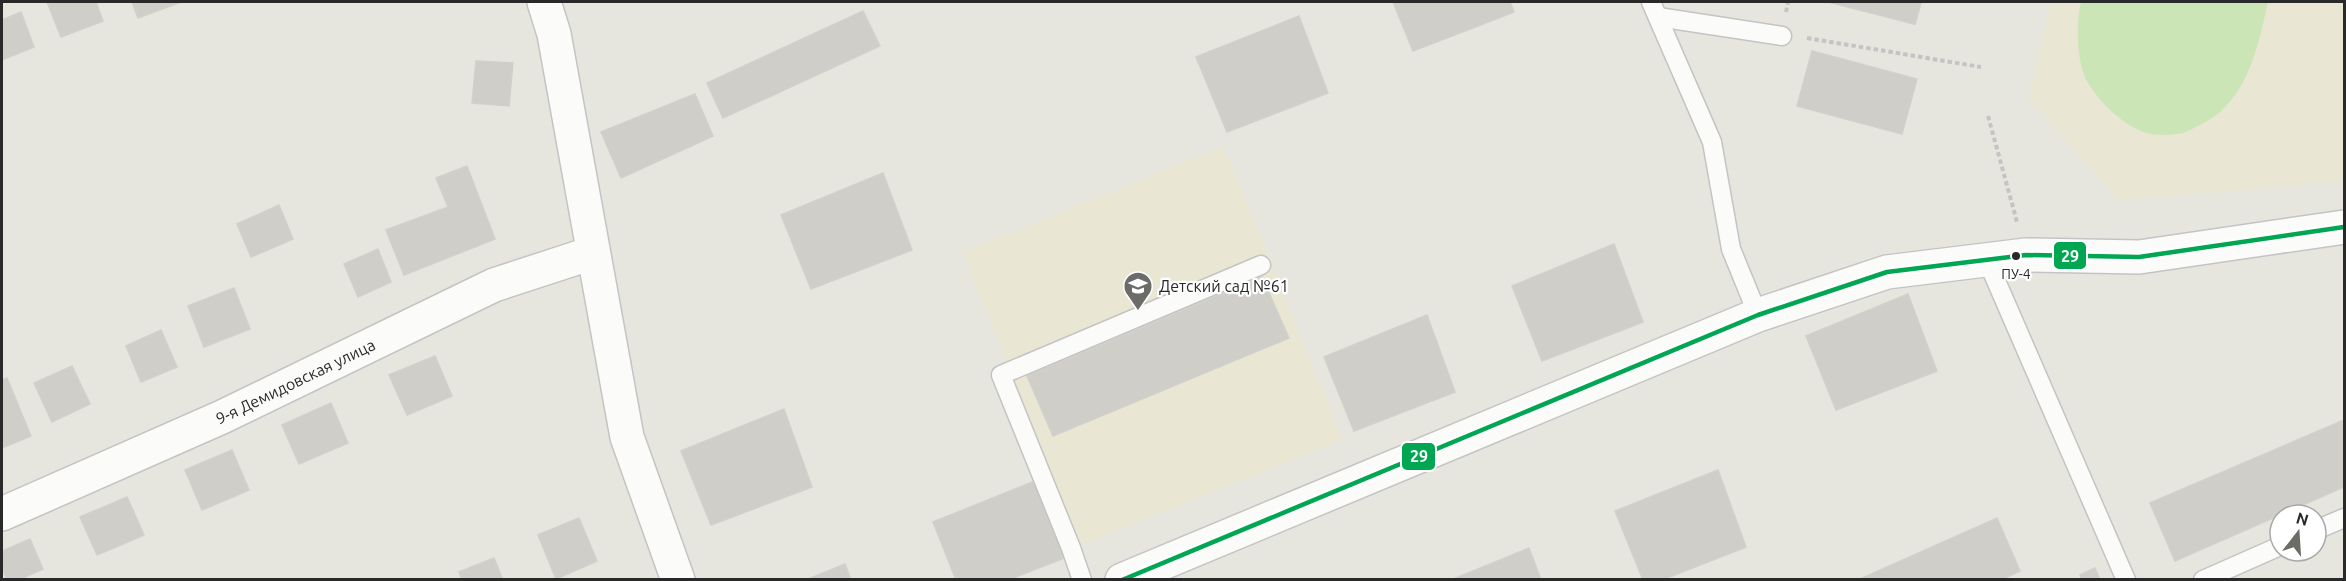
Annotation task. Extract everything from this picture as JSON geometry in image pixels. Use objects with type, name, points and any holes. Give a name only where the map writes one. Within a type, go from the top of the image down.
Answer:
[{"type":"street","points":[[544,2],[554,34],[627,438],[678,579]]},
{"type":"street","points":[[1122,579],[1758,315],[1887,272],[2026,255],[2139,257],[2344,227]]},
{"type":"street","name":"9-я Демидовская улица","points":[[2,514],[222,417],[494,285],[592,253]]},
{"type":"lane","points":[[1654,9],[1782,36]]},
{"type":"lane","points":[[1654,9],[1712,142],[1731,249],[1758,315]]},
{"type":"lane","points":[[1986,260],[2126,579]]},
{"type":"lane","points":[[1082,579],[1001,375],[1261,265]]},
{"type":"lane","points":[[2328,525],[2344,518]]},
{"type":"lane","points":[[2203,579],[2268,551]]},
{"type":"path","points":[[1782,36],[1817,39],[1981,67]]},
{"type":"path","points":[[1988,116],[2026,255]]},
{"type":"shaded area","points":[[2051,2],[2344,2],[2344,181],[2120,201],[2028,98]]},
{"type":"shaded area","name":"Детский сад №61","points":[[1224,146],[1343,440],[1081,545],[962,252]]},
{"type":"green space","points":[[2081,2],[2268,2],[2252,62],[2230,102],[2219,113],[2191,130],[2183,133],[2154,135],[2137,129],[2121,119],[2099,99],[2088,83],[2081,65],[2078,43]]},
{"type":"building","points":[[47,2],[96,2],[103,21],[61,37]]},
{"type":"building","points":[[132,2],[181,2],[138,18]]},
{"type":"building","points":[[1393,2],[1510,2],[1514,12],[1413,51]]},
{"type":"building","points":[[1829,2],[1921,2],[1915,24]]},
{"type":"building","points":[[1829,2],[1921,2],[1915,24]]},
{"type":"building","points":[[863,11],[880,46],[723,118],[707,83]]},
{"type":"building","points":[[21,12],[34,47],[2,60],[2,20]]},
{"type":"building","points":[[1299,16],[1328,93],[1227,132],[1196,57]]},
{"type":"building","points":[[1812,51],[1917,79],[1902,134],[1797,106]]},
{"type":"building","points":[[476,61],[513,63],[509,106],[472,103]]},
{"type":"building","points":[[695,94],[713,136],[621,178],[601,132]]},
{"type":"building","points":[[467,166],[495,239],[404,275],[386,230],[448,207],[436,178]]},
{"type":"building","points":[[883,173],[912,250],[811,289],[781,215]]},
{"type":"building","points":[[279,205],[293,239],[251,257],[237,224]]},
{"type":"building","points":[[1614,244],[1643,322],[1542,361],[1512,286]]},
{"type":"building","points":[[378,249],[391,282],[358,297],[344,264]]},
{"type":"building","points":[[1262,277],[1289,338],[1053,436],[1027,376]]},
{"type":"building","points":[[234,288],[250,329],[204,347],[188,306]]},
{"type":"building","points":[[1908,294],[1937,371],[1836,410],[1806,336]]},
{"type":"building","points":[[1427,315],[1455,392],[1354,431],[1324,357]]},
{"type":"building","points":[[161,330],[177,367],[141,382],[126,346]]},
{"type":"building","points":[[435,356],[452,396],[407,415],[389,375]]},
{"type":"building","points":[[72,366],[90,404],[52,422],[34,383]]},
{"type":"building","points":[[7,378],[31,436],[2,448],[2,380]]},
{"type":"building","points":[[331,403],[348,443],[299,464],[282,425]]},
{"type":"building","points":[[784,409],[812,487],[711,525],[681,451]]},
{"type":"building","points":[[2344,420],[2344,487],[2307,503],[2268,503],[2268,520],[2175,561],[2150,503]]},
{"type":"building","points":[[232,450],[249,490],[202,510],[185,470]]},
{"type":"building","points":[[1718,470],[1746,547],[1662,580],[1643,580],[1615,511]]},
{"type":"building","points":[[1035,481],[1064,558],[1008,580],[956,580],[933,522]]},
{"type":"building","points":[[127,497],[144,535],[97,555],[80,517]]},
{"type":"building","points":[[579,518],[597,561],[556,579],[538,535]]},
{"type":"building","points":[[1997,518],[2020,571],[2000,580],[1858,580]]},
{"type":"building","points":[[30,539],[43,569],[18,580],[7,580],[2,567],[2,551]]},
{"type":"building","points":[[1529,548],[1541,580],[1451,580]]},
{"type":"building","points":[[494,558],[503,580],[462,580],[459,572]]},
{"type":"building","points":[[845,564],[851,580],[806,580]]},
{"type":"building","points":[[2095,568],[2100,580],[2082,580],[2080,575]]},
{"type":"transit line","name":"29","points":[[1122,580],[1758,315],[1887,272],[2026,255],[2139,257],[2344,227]]},
{"type":"place","name":"ПУ-4","points":[[2016,256]]},
{"type":"place","name":"Детский сад №61","points":[[1138,312]]}]
